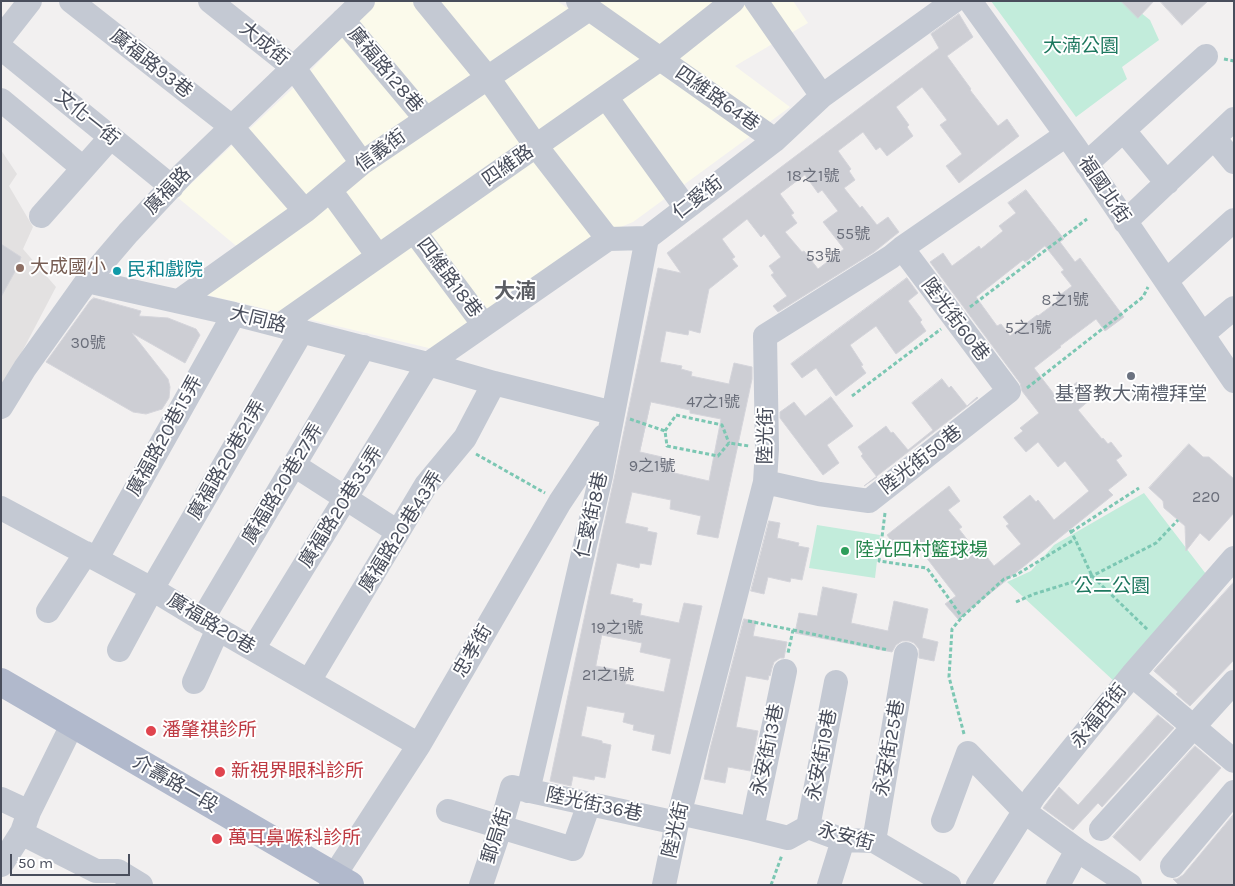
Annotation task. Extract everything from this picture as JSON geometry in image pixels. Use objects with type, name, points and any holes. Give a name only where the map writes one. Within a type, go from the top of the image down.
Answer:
[{"type":"main road","name":"介壽路一段","points":[[1,682],[338,882]]},
{"type":"street","points":[[1,38],[30,1]]},
{"type":"street","name":"廣福路93巷","points":[[71,1],[232,127],[305,211]]},
{"type":"street","name":"大成街","points":[[210,1],[294,68],[362,163]]},
{"type":"street","name":"廣福路","points":[[1,407],[25,368],[87,281],[128,233],[184,173],[363,1]]},
{"type":"street","points":[[425,1],[488,78],[536,146],[608,239]]},
{"type":"street","name":"四維路","points":[[280,325],[660,59],[733,1]]},
{"type":"street","points":[[756,1],[822,96]]},
{"type":"street","name":"仁愛街","points":[[647,238],[775,140],[822,96],[954,1]]},
{"type":"street","name":"福國北街","points":[[970,1],[1066,135],[1234,381]]},
{"type":"street","name":"信義街","points":[[179,301],[305,211],[362,163],[488,78],[583,5]]},
{"type":"street","name":"四維路64巷","points":[[583,5],[775,140]]},
{"type":"street","name":"廣福路128巷","points":[[343,20],[426,119]]},
{"type":"street","name":"文化一街","points":[[1,48],[172,187]]},
{"type":"street","points":[[1086,164],[1206,56]]},
{"type":"street","points":[[606,96],[686,208]]},
{"type":"street","points":[[1,100],[83,168]]},
{"type":"street","points":[[1125,222],[1234,120]]},
{"type":"street","points":[[1124,131],[1167,182]]},
{"type":"street","name":"陸光街","points":[[664,885],[678,818],[765,482],[767,449],[765,336],[891,257],[1066,135]]},
{"type":"street","points":[[41,216],[111,137]]},
{"type":"street","points":[[1214,138],[1234,162]]},
{"type":"street","points":[[330,190],[378,256]]},
{"type":"street","points":[[1161,275],[1234,220]]},
{"type":"street","name":"四維路18巷","points":[[414,231],[484,325]]},
{"type":"street","points":[[428,364],[608,239],[647,238]]},
{"type":"street","name":"仁愛街8巷","points":[[520,789],[599,485],[647,238]]},
{"type":"street","name":"陸光街60巷","points":[[902,248],[1009,391]]},
{"type":"street","name":"大同路","points":[[87,281],[280,325],[428,364],[611,419]]},
{"type":"street","points":[[1203,334],[1234,308]]},
{"type":"street","name":"廣福路20巷15弄","points":[[48,611],[91,556],[234,314]]},
{"type":"street","name":"廣福路20巷21弄","points":[[119,650],[152,589],[302,331]]},
{"type":"street","name":"廣福路20巷27弄","points":[[194,682],[210,624],[294,465],[364,348]]},
{"type":"street","name":"廣福路20巷35弄","points":[[254,649],[428,364]]},
{"type":"street","name":"廣福路20巷43弄","points":[[308,681],[426,485],[465,438],[494,383]]},
{"type":"street","name":"陸光街50巷","points":[[765,482],[819,494],[869,500],[1009,391]]},
{"type":"street","name":"忠孝街","points":[[338,882],[560,502],[611,419]]},
{"type":"street","points":[[294,465],[398,532]]},
{"type":"street","name":"廣福路20巷","points":[[1,508],[152,589],[418,745]]},
{"type":"street","name":"永福西街","points":[[978,885],[1034,796],[1132,675],[1234,558]]},
{"type":"street","name":"永安街25巷","points":[[874,841],[906,654]]},
{"type":"street","name":"永安街13巷","points":[[752,829],[785,671]]},
{"type":"street","points":[[1132,675],[1234,761]]},
{"type":"street","name":"永安街19巷","points":[[808,827],[836,682]]},
{"type":"street","points":[[1101,829],[1234,682]]},
{"type":"street","points":[[1,865],[26,822],[72,725]]},
{"type":"street","points":[[944,820],[968,753],[1025,812],[1077,850],[1130,885]]},
{"type":"street","name":"陸光街36巷","points":[[520,789],[589,804],[678,818]]},
{"type":"street","name":"郵局街","points":[[481,885],[501,826],[520,789]]},
{"type":"street","points":[[1172,866],[1234,792]]},
{"type":"street","points":[[1,799],[26,822],[29,837],[96,871],[118,871],[141,885]]},
{"type":"street","points":[[448,810],[573,849],[589,804]]},
{"type":"street","points":[[678,818],[752,829],[788,838]]},
{"type":"street","name":"永安街","points":[[788,838],[808,827],[843,840],[874,841],[913,876],[949,885]]},
{"type":"street","points":[[829,885],[843,840]]},
{"type":"street","points":[[1058,885],[1077,850]]},
{"type":"path","points":[[1009,391],[1023,391],[1143,297],[1161,275]]},
{"type":"path","points":[[676,415],[722,425],[729,443],[718,456],[667,446],[665,431],[676,415]]},
{"type":"path","points":[[611,419],[665,431]]},
{"type":"path","points":[[729,443],[767,449]]},
{"type":"path","points":[[460,445],[560,502]]},
{"type":"path","points":[[1139,488],[1070,531],[1092,576],[1150,632]]},
{"type":"path","points":[[878,494],[886,506],[879,561],[927,568],[962,617]]},
{"type":"path","points":[[1016,602],[1034,594],[1092,576],[1156,542],[1178,520]]},
{"type":"path","points":[[968,753],[949,677],[952,628],[1004,579],[1016,576],[1075,539]]},
{"type":"path","points":[[729,618],[906,654]]},
{"type":"path","points":[[785,671],[793,630]]},
{"type":"path","points":[[771,885],[788,838]]},
{"type":"shaded area","points":[[374,1],[557,1],[575,13],[583,1],[793,1],[808,23],[735,66],[790,107],[633,222],[584,242],[437,350],[199,293],[251,258],[177,197],[306,76]]},
{"type":"shaded area","name":"大成國小","points":[[1,150],[17,174],[9,186],[33,227],[23,249],[56,287],[13,369],[1,387]]},
{"type":"green space","name":"大湳公園","points":[[991,1],[1126,1],[1150,20],[1159,40],[1122,67],[1127,79],[1076,117]]},
{"type":"green space","name":"公二公園","points":[[1144,493],[1209,578],[1116,683],[1007,582],[1031,571],[1054,545]]},
{"type":"green space","name":"陸光四村籃球場","points":[[817,525],[880,535],[875,578],[809,568]]},
{"type":"building","points":[[1121,1],[1154,1],[1138,18]]},
{"type":"building","points":[[1160,1],[1208,1],[1182,25]]},
{"type":"building","points":[[959,14],[973,37],[947,56],[998,126],[1007,119],[1019,136],[959,183],[946,166],[962,154],[940,125],[947,120],[922,87],[896,107],[909,125],[907,127],[913,136],[887,156],[880,147],[876,150],[863,132],[838,151],[851,169],[849,171],[855,180],[844,188],[877,225],[888,217],[899,232],[874,252],[778,312],[773,306],[787,296],[771,275],[774,273],[769,266],[781,257],[764,234],[761,237],[747,219],[722,239],[735,257],[732,259],[738,266],[709,289],[700,333],[689,330],[688,335],[666,331],[660,362],[682,366],[681,369],[692,372],[691,376],[729,384],[734,363],[752,367],[752,379],[718,538],[697,534],[701,516],[670,509],[671,500],[632,492],[625,523],[648,528],[647,531],[657,533],[651,565],[640,563],[639,568],[617,563],[610,594],[633,599],[632,602],[642,604],[640,615],[679,623],[684,603],[702,606],[670,754],[652,750],[655,735],[633,730],[634,725],[623,722],[625,713],[587,706],[581,736],[611,745],[605,778],[595,776],[594,780],[573,776],[571,786],[550,781],[658,268],[681,273],[667,253],[939,48],[931,34]],"holes":[[[805,175],[818,193],[822,190],[838,211],[823,222],[844,249],[818,269],[804,251],[802,252],[785,232],[797,223],[791,215],[794,213],[780,194]],[[651,402],[721,419],[709,481],[670,472],[672,462],[661,460],[662,457],[640,452]],[[602,635],[642,643],[640,652],[671,659],[664,692],[625,684],[627,676],[617,674],[618,670],[596,666]]]},
{"type":"building","points":[[1026,190],[1064,239],[1060,242],[1075,262],[1080,258],[1124,317],[1105,331],[1096,319],[1034,368],[1057,398],[1077,382],[1091,399],[1078,410],[1102,439],[1108,444],[1111,442],[1122,456],[1116,460],[1127,475],[1108,490],[1113,495],[958,619],[945,604],[956,596],[912,539],[898,550],[887,535],[949,486],[960,501],[948,510],[962,527],[959,529],[976,551],[980,548],[994,566],[1021,544],[1006,526],[1009,524],[1003,517],[1030,495],[1036,502],[1038,500],[1054,520],[1089,491],[1065,461],[1058,467],[1038,442],[1026,452],[1014,438],[1023,431],[1020,428],[1039,413],[1022,391],[1020,383],[930,262],[943,253],[952,266],[979,246],[981,249],[1003,231],[999,226],[1016,213],[1008,203]],"holes":[[[1045,246],[1064,270],[1061,272],[1072,286],[1056,298],[1058,301],[1010,336],[1001,324],[997,326],[976,297],[1023,260],[1025,262]]]},
{"type":"building","points":[[1,244],[21,257],[1,297]]},
{"type":"building","points":[[907,278],[918,293],[908,301],[922,320],[920,322],[926,331],[896,354],[876,326],[850,345],[866,373],[836,396],[816,368],[802,378],[791,364]]},
{"type":"building","points":[[94,298],[141,311],[139,316],[168,318],[196,329],[200,335],[185,363],[132,333],[168,379],[170,387],[169,398],[162,409],[146,414],[133,412],[46,362]]},
{"type":"building","points":[[942,379],[949,388],[951,386],[967,406],[978,398],[877,476],[861,456],[863,454],[858,447],[886,426],[908,450],[933,430],[912,403]]},
{"type":"building","points":[[831,397],[853,426],[827,445],[839,463],[823,475],[780,418],[780,412],[794,402],[805,416]]},
{"type":"building","points":[[1189,444],[1203,457],[1209,457],[1234,479],[1234,513],[1209,541],[1200,533],[1186,551],[1185,526],[1164,508],[1163,501],[1149,488]]},
{"type":"building","points":[[769,521],[780,523],[777,538],[799,543],[798,546],[809,548],[802,580],[791,578],[790,582],[768,577],[764,594],[751,591]]},
{"type":"building","points":[[1234,582],[1234,660],[1190,706],[1176,694],[1178,692],[1154,671]]},
{"type":"building","points":[[823,587],[857,594],[851,623],[888,631],[894,601],[928,609],[922,638],[938,642],[934,661],[919,658],[919,649],[914,643],[909,641],[902,641],[896,645],[892,652],[795,633],[799,613],[817,616]]},
{"type":"building","points":[[744,619],[756,621],[753,636],[787,642],[784,658],[774,662],[768,680],[746,676],[736,727],[758,731],[750,771],[728,767],[725,783],[704,779]]},
{"type":"building","points":[[1158,715],[1174,728],[1102,807],[1098,803],[1073,830],[1043,808],[1059,787],[1078,805]]},
{"type":"building","points":[[1195,746],[1221,768],[1140,861],[1113,837]]},
{"type":"building","points":[[1234,814],[1234,885],[1179,885],[1173,879],[1183,875]]},
{"type":"place","name":"大成國小","points":[[20,268]]},
{"type":"place","name":"民和戲院","points":[[117,271]]},
{"type":"place","name":"基督教大湳禮拜堂","points":[[1131,376]]},
{"type":"place","name":"陸光四村籃球場","points":[[845,551]]},
{"type":"place","name":"潘肇祺診所","points":[[151,731]]},
{"type":"place","name":"新視界眼科診所","points":[[220,772]]},
{"type":"place","name":"萬耳鼻喉科診所","points":[[217,839]]},
{"type":"district","name":"大湳","points":[[515,292]]}]
